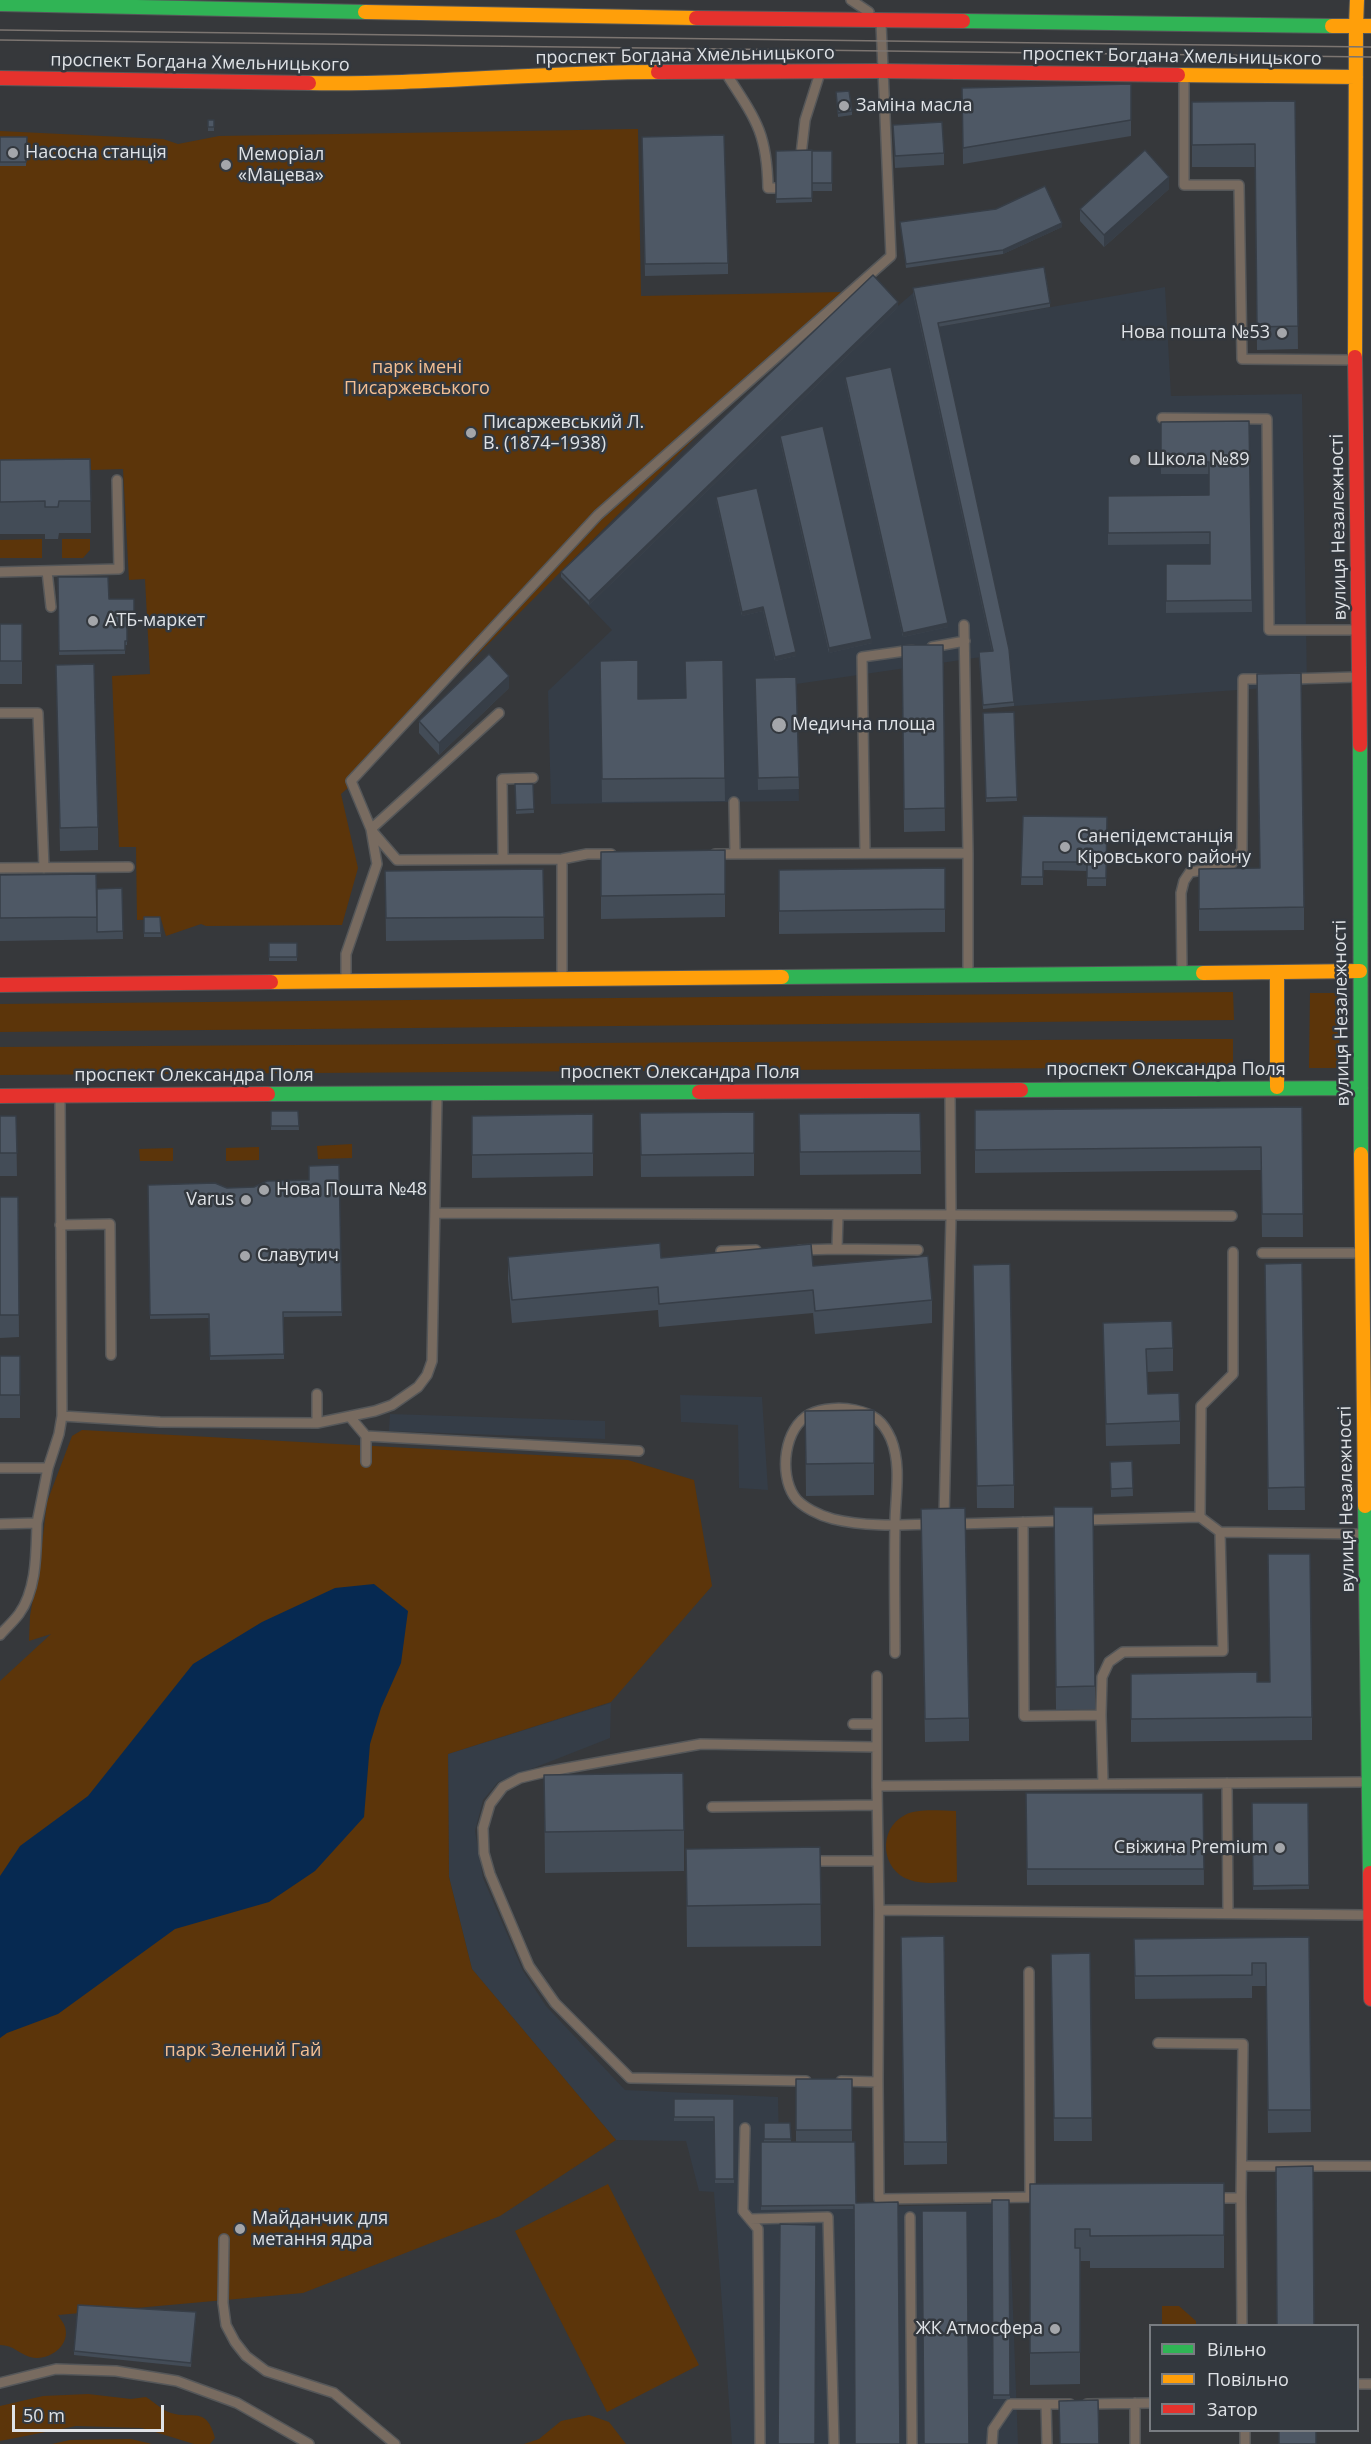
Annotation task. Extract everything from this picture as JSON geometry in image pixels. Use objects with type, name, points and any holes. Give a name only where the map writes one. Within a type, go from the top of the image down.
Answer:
[{"type":"main road","name":"вулиця Незалежності","points":[[1357,0],[1359,257],[1355,360],[1358,630],[1365,765],[1360,971],[1364,1254],[1368,1305],[1365,1534],[1369,1575],[1371,1999]]},
{"type":"main road","name":"проспект Богдана Хмельницького","points":[[0,4],[518,16],[1371,26]]},
{"type":"main road","name":"проспект Богдана Хмельницького","points":[[0,78],[355,84],[601,72],[882,71],[1371,78]]},
{"type":"main road","points":[[0,985],[1360,971]]},
{"type":"main road","points":[[1277,973],[1277,1087]]},
{"type":"main road","name":"проспект Олександра Поля","points":[[0,1096],[1361,1088]]},
{"type":"lane","points":[[346,980],[346,954],[377,864],[371,829],[351,781],[598,515],[891,256],[881,20],[851,0]]},
{"type":"lane","points":[[518,16],[534,6]]},
{"type":"lane","points":[[801,154],[805,120],[820,72]]},
{"type":"lane","points":[[726,73],[756,120],[767,159],[768,188],[776,188]]},
{"type":"lane","points":[[1184,75],[1184,185],[1239,185],[1242,359],[1355,360]]},
{"type":"lane","points":[[1162,418],[1267,419],[1269,630],[1358,630]]},
{"type":"lane","points":[[0,572],[119,569],[117,480]]},
{"type":"lane","points":[[47,571],[51,607]]},
{"type":"lane","points":[[964,625],[968,976]]},
{"type":"lane","points":[[865,853],[862,657],[965,642]]},
{"type":"lane","points":[[1182,973],[1181,893],[1184,881],[1190,872],[1230,866],[1242,850],[1243,679],[1360,677]]},
{"type":"lane","points":[[0,713],[38,713],[44,868]]},
{"type":"lane","points":[[371,829],[499,713]]},
{"type":"lane","points":[[503,858],[502,779],[533,778]]},
{"type":"lane","points":[[734,802],[735,854]]},
{"type":"lane","points":[[371,829],[397,860],[562,859],[587,854],[621,854]]},
{"type":"lane","points":[[701,854],[968,853]]},
{"type":"lane","points":[[562,859],[562,978]]},
{"type":"lane","points":[[0,868],[129,867]]},
{"type":"lane","points":[[943,1524],[951,1217],[950,1089]]},
{"type":"lane","points":[[62,1416],[160,1422],[317,1423],[375,1411],[407,1397],[427,1375],[432,1361],[437,1093]]},
{"type":"lane","points":[[0,1635],[20,1613],[27,1598],[34,1568],[37,1523],[48,1468],[62,1416],[60,1095]]},
{"type":"lane","points":[[435,1213],[951,1217],[1232,1216]]},
{"type":"lane","points":[[837,1249],[838,1216]]},
{"type":"lane","points":[[60,1225],[110,1224],[111,1355]]},
{"type":"lane","points":[[722,1251],[768,1250]]},
{"type":"lane","points":[[791,1250],[918,1250]]},
{"type":"lane","points":[[1200,1517],[1201,1406],[1233,1374],[1233,1252]]},
{"type":"lane","points":[[1262,1253],[1364,1254]]},
{"type":"lane","points":[[317,1394],[317,1423]]},
{"type":"lane","points":[[895,1653],[895,1525],[897,1469],[892,1442],[883,1424],[871,1413],[848,1408],[828,1409],[810,1414],[800,1424],[790,1440],[785,1457],[787,1476],[794,1497],[809,1509],[832,1519],[895,1525],[1200,1517],[1220,1533],[1365,1534]]},
{"type":"lane","points":[[350,1418],[366,1436],[366,1462]]},
{"type":"lane","points":[[366,1436],[639,1450]]},
{"type":"lane","points":[[0,1468],[48,1468]]},
{"type":"lane","points":[[1023,1522],[1024,1716],[1101,1715]]},
{"type":"lane","points":[[0,1524],[37,1523]]},
{"type":"lane","points":[[1103,1783],[1102,1677],[1109,1662],[1123,1652],[1223,1651],[1220,1533]]},
{"type":"lane","points":[[877,1676],[879,2199],[1053,2197]]},
{"type":"lane","points":[[853,1724],[877,1724]]},
{"type":"lane","points":[[819,2081],[630,2078],[555,2003],[530,1966],[490,1874],[484,1853],[483,1828],[490,1804],[503,1787],[520,1778],[545,1772],[701,1744],[877,1747]]},
{"type":"lane","points":[[877,1786],[1369,1782]]},
{"type":"lane","points":[[1227,1783],[1228,1913]]},
{"type":"lane","points":[[712,1807],[877,1805]]},
{"type":"lane","points":[[795,1861],[878,1861]]},
{"type":"lane","points":[[879,1910],[1370,1915]]},
{"type":"lane","points":[[1029,1972],[1030,2197]]},
{"type":"lane","points":[[1158,2043],[1243,2044],[1242,2324]]},
{"type":"lane","points":[[831,2081],[878,2082]]},
{"type":"lane","points":[[745,2128],[743,2211],[758,2229],[760,2444]]},
{"type":"lane","points":[[1243,2166],[1371,2166]]},
{"type":"lane","points":[[1206,2198],[1241,2198]]},
{"type":"lane","points":[[750,2219],[828,2217],[834,2444]]},
{"type":"lane","points":[[910,2217],[912,2444]]},
{"type":"lane","points":[[224,2239],[223,2303],[226,2325],[246,2356],[266,2371],[334,2393],[395,2444]]},
{"type":"lane","points":[[0,2383],[56,2369],[116,2371],[177,2381],[237,2403],[309,2444]]},
{"type":"lane","points":[[1135,2444],[1136,2403]]},
{"type":"lane","points":[[992,2444],[993,2429],[1010,2404],[1149,2403]]},
{"type":"lane","points":[[1046,2404],[1047,2444]]},
{"type":"shaded area","points":[[873,279],[898,306],[913,293],[931,291],[938,327],[1165,287],[1171,396],[1302,394],[1307,685],[1014,706],[1009,653],[762,689],[796,689],[799,801],[551,804],[548,691],[612,630],[561,577]]},
{"type":"shaded area","points":[[680,1395],[762,1397],[768,1490],[739,1488],[738,1425],[681,1422]]},
{"type":"shaded area","points":[[390,1414],[605,1421],[605,1439],[389,1431]]},
{"type":"shaded area","points":[[611,1703],[610,1738],[498,1782],[483,1800],[475,1831],[483,1878],[523,1971],[546,2006],[625,2090],[778,2097],[779,2146],[854,2207],[1009,2204],[1018,2444],[732,2444],[714,2192],[699,2191],[686,2141],[616,2140],[472,1969],[449,1877],[448,1754]]},
{"type":"green space","name":"парк імені Писаржевського","points":[[638,129],[641,296],[841,292],[369,763],[366,772],[341,794],[358,868],[342,925],[206,926],[201,924],[166,936],[161,919],[137,920],[136,847],[119,847],[112,676],[150,674],[145,579],[129,580],[123,469],[0,473],[0,131],[163,139],[178,144],[219,136]]},
{"type":"green space","points":[[42,539],[42,558],[0,558],[0,540]]},
{"type":"green space","points":[[62,539],[90,539],[90,550],[83,558],[62,558]]},
{"type":"green space","points":[[1233,992],[1234,1020],[0,1032],[0,1004]]},
{"type":"green space","points":[[1310,993],[1340,993],[1339,1068],[1309,1068]]},
{"type":"green space","points":[[1233,1039],[1233,1067],[0,1075],[0,1047]]},
{"type":"green space","points":[[352,1144],[352,1158],[318,1159],[317,1146]]},
{"type":"green space","points":[[259,1147],[259,1160],[226,1161],[226,1148]]},
{"type":"green space","points":[[173,1148],[173,1161],[140,1161],[139,1149]]},
{"type":"green space","name":"парк Зелений Гай","points":[[82,1430],[628,1460],[694,1480],[712,1586],[611,1702],[448,1754],[449,1877],[472,1969],[616,2140],[500,2216],[303,2293],[58,2315],[65,2327],[65,2340],[51,2355],[37,2358],[26,2356],[9,2346],[0,2345],[0,1681],[51,1634],[29,1641],[30,1616],[47,1502],[72,1436]]},
{"type":"green space","points":[[917,1811],[956,1811],[957,1882],[921,1882],[900,1875],[888,1859],[886,1849],[890,1830],[896,1821]]},
{"type":"green space","points":[[608,2184],[699,2365],[607,2412],[515,2231]]},
{"type":"green space","points":[[1162,2306],[1179,2306],[1196,2321],[1196,2324],[1162,2324]]},
{"type":"green space","points":[[88,2394],[131,2399],[146,2397],[171,2413],[203,2417],[215,2438],[210,2444],[194,2444],[142,2428],[76,2426],[0,2441],[0,2406],[43,2396]]},
{"type":"green space","points":[[589,2415],[609,2422],[626,2444],[524,2444],[539,2439],[561,2421]]},
{"type":"green space","points":[[131,2439],[152,2444],[52,2444],[70,2440]]},
{"type":"water","points":[[374,1584],[408,1611],[401,1663],[381,1708],[370,1744],[364,1817],[315,1871],[269,1902],[175,1929],[58,2014],[7,2033],[0,2038],[0,1876],[20,1846],[88,1796],[193,1664],[262,1622],[335,1588]]},
{"type":"building","points":[[1131,84],[1131,120],[963,148],[962,88]]},
{"type":"building","name":"Заміна масла","points":[[849,91],[852,111],[838,113],[836,92]]},
{"type":"building","points":[[1295,101],[1298,326],[1257,327],[1255,144],[1192,145],[1192,102]]},
{"type":"building","points":[[208,120],[214,120],[214,127],[208,127]]},
{"type":"building","points":[[942,122],[944,153],[895,156],[893,125]]},
{"type":"building","points":[[724,135],[728,263],[645,264],[642,137]]},
{"type":"building","name":"Насосна станція","points":[[0,137],[27,137],[26,162],[0,162]]},
{"type":"building","points":[[812,150],[812,198],[776,199],[776,151]]},
{"type":"building","points":[[1145,150],[1169,177],[1104,235],[1080,209]]},
{"type":"building","points":[[812,151],[832,151],[832,183],[812,183]]},
{"type":"building","points":[[1045,186],[1062,223],[1003,250],[906,264],[900,222],[996,209]]},
{"type":"building","points":[[1044,267],[1050,303],[938,323],[1009,649],[1014,702],[983,705],[979,652],[993,651],[913,288]]},
{"type":"building","points":[[873,275],[898,302],[589,601],[561,572]]},
{"type":"building","points":[[891,367],[948,623],[903,633],[845,377]]},
{"type":"building","points":[[1249,421],[1252,600],[1166,601],[1166,564],[1210,564],[1210,532],[1108,533],[1108,496],[1209,495],[1209,462],[1161,462],[1161,422]]},
{"type":"building","points":[[823,426],[872,639],[829,648],[780,436]]},
{"type":"building","points":[[90,459],[91,501],[59,501],[58,507],[45,507],[45,501],[0,502],[0,460]]},
{"type":"building","points":[[757,488],[796,652],[775,657],[763,607],[742,612],[716,497]]},
{"type":"building","name":"АТБ-маркет","points":[[58,577],[108,577],[109,599],[134,599],[134,623],[127,623],[125,650],[59,651]]},
{"type":"building","points":[[0,624],[22,624],[22,661],[0,661]]},
{"type":"building","points":[[902,645],[943,645],[945,808],[904,809]]},
{"type":"building","points":[[489,654],[509,676],[439,743],[419,721]]},
{"type":"building","points":[[638,660],[638,699],[686,698],[685,661],[723,660],[725,778],[602,779],[600,661]]},
{"type":"building","points":[[94,664],[98,827],[60,828],[56,665]]},
{"type":"building","points":[[1301,673],[1304,907],[1199,909],[1199,869],[1260,868],[1257,674]]},
{"type":"building","points":[[796,677],[799,777],[758,778],[755,678]]},
{"type":"building","points":[[1014,712],[1017,797],[986,798],[983,713]]},
{"type":"building","points":[[515,784],[533,784],[534,809],[516,810]]},
{"type":"building","name":"Санепідемстанція Кіровського району","points":[[1023,816],[1107,817],[1106,878],[1087,878],[1087,862],[1043,862],[1043,877],[1021,877]]},
{"type":"building","points":[[725,850],[725,894],[601,896],[601,852]]},
{"type":"building","points":[[945,868],[945,909],[779,911],[779,870]]},
{"type":"building","points":[[543,869],[544,917],[386,918],[385,871]]},
{"type":"building","points":[[96,874],[97,917],[0,918],[0,875]]},
{"type":"building","points":[[122,888],[123,931],[97,932],[97,889]]},
{"type":"building","points":[[144,917],[160,917],[161,933],[144,933]]},
{"type":"building","points":[[269,943],[297,943],[297,957],[269,957]]},
{"type":"building","points":[[1302,1107],[1303,1214],[1262,1214],[1261,1147],[975,1150],[975,1110]]},
{"type":"building","points":[[271,1111],[298,1111],[299,1126],[271,1126]]},
{"type":"building","points":[[754,1112],[754,1153],[641,1155],[640,1113]]},
{"type":"building","points":[[920,1113],[921,1151],[800,1152],[799,1114]]},
{"type":"building","points":[[593,1114],[593,1153],[472,1155],[472,1116]]},
{"type":"building","points":[[0,1116],[16,1116],[17,1153],[0,1153]]},
{"type":"building","name":"Славутич","points":[[339,1165],[342,1312],[283,1312],[284,1354],[210,1356],[209,1314],[150,1315],[148,1185],[215,1183],[227,1188],[254,1187],[267,1181],[309,1180],[309,1166]]},
{"type":"building","points":[[0,1197],[18,1197],[19,1315],[0,1315]]},
{"type":"building","points":[[660,1243],[661,1258],[811,1244],[813,1266],[928,1256],[932,1300],[815,1311],[813,1290],[659,1304],[658,1287],[512,1300],[508,1257]]},
{"type":"building","points":[[1302,1263],[1305,1487],[1268,1488],[1265,1264]]},
{"type":"building","points":[[1010,1264],[1014,1485],[977,1486],[973,1265]]},
{"type":"building","points":[[1172,1321],[1173,1348],[1146,1349],[1148,1394],[1179,1393],[1180,1421],[1106,1424],[1103,1323]]},
{"type":"building","points":[[0,1356],[20,1356],[20,1395],[0,1395]]},
{"type":"building","points":[[874,1410],[874,1463],[806,1464],[805,1411]]},
{"type":"building","points":[[1132,1461],[1133,1488],[1111,1489],[1110,1462]]},
{"type":"building","points":[[1054,1507],[1093,1507],[1095,1686],[1056,1687]]},
{"type":"building","points":[[965,1508],[969,1718],[925,1719],[921,1509]]},
{"type":"building","points":[[1268,1554],[1310,1554],[1312,1717],[1131,1719],[1131,1674],[1257,1672],[1257,1682],[1270,1682]]},
{"type":"building","points":[[683,1773],[684,1830],[545,1832],[544,1775]]},
{"type":"building","points":[[1026,1793],[1203,1793],[1204,1869],[1027,1869]]},
{"type":"building","name":"Свіжина Premium","points":[[1252,1803],[1308,1803],[1309,1885],[1253,1886]]},
{"type":"building","points":[[820,1847],[821,1904],[687,1906],[686,1849]]},
{"type":"building","points":[[944,1936],[947,2142],[904,2142],[901,1937]]},
{"type":"building","points":[[1309,1937],[1311,2110],[1268,2110],[1266,1963],[1252,1963],[1252,1975],[1135,1976],[1134,1939]]},
{"type":"building","points":[[1090,1953],[1092,2118],[1054,2118],[1051,1954]]},
{"type":"building","points":[[796,2079],[852,2079],[852,2130],[796,2130]]},
{"type":"building","points":[[674,2099],[734,2099],[734,2179],[715,2179],[714,2117],[674,2117]]},
{"type":"building","points":[[764,2123],[790,2123],[791,2139],[764,2139]]},
{"type":"building","points":[[761,2142],[855,2142],[856,2203],[898,2202],[900,2444],[855,2444],[854,2205],[761,2206]]},
{"type":"building","points":[[1313,2166],[1314,2324],[1277,2324],[1276,2167]]},
{"type":"building","points":[[1224,2183],[1224,2235],[1090,2236],[1090,2229],[1075,2229],[1075,2248],[1080,2248],[1080,2352],[1030,2353],[1030,2184]]},
{"type":"building","points":[[992,2200],[1009,2200],[1010,2395],[993,2395]]},
{"type":"building","points":[[922,2211],[967,2211],[969,2444],[924,2444]]},
{"type":"building","points":[[780,2224],[816,2225],[815,2444],[778,2444]]},
{"type":"building","points":[[78,2305],[196,2312],[191,2363],[74,2351]]},
{"type":"building","points":[[1098,2400],[1099,2444],[1060,2444],[1059,2401]]},
{"type":"building","points":[[1279,2432],[1316,2432],[1316,2444],[1279,2444]]},
{"type":"tram line","points":[[0,30],[1371,47]]},
{"type":"tram line","points":[[0,40],[1371,57]]},
{"type":"traffic: fast","points":[[0,4],[365,12]]},
{"type":"traffic: fast","points":[[963,21],[1332,26]]},
{"type":"traffic: fast","points":[[1360,745],[1361,1154]]},
{"type":"traffic: fast","points":[[782,977],[1203,973]]},
{"type":"traffic: fast","points":[[1021,1090],[1361,1088]]},
{"type":"traffic: fast","points":[[268,1094],[699,1092]]},
{"type":"traffic: fast","points":[[1365,1506],[1370,1873]]},
{"type":"traffic: slow","points":[[1357,0],[1356,26],[1371,26]]},
{"type":"traffic: slow","points":[[365,12],[696,18]]},
{"type":"traffic: slow","points":[[1332,26],[1356,26],[1355,357]]},
{"type":"traffic: slow","points":[[309,83],[658,72]]},
{"type":"traffic: slow","points":[[1178,75],[1356,77]]},
{"type":"traffic: slow","points":[[1203,973],[1360,971]]},
{"type":"traffic: slow","points":[[1277,973],[1277,1087]]},
{"type":"traffic: slow","points":[[271,982],[782,977]]},
{"type":"traffic: slow","points":[[1361,1154],[1365,1506]]},
{"type":"traffic: jam","points":[[696,18],[963,21]]},
{"type":"traffic: jam","points":[[658,72],[882,71],[1178,75]]},
{"type":"traffic: jam","points":[[0,78],[309,83]]},
{"type":"traffic: jam","points":[[1355,357],[1360,745]]},
{"type":"traffic: jam","points":[[0,985],[271,982]]},
{"type":"traffic: jam","points":[[699,1092],[1021,1090]]},
{"type":"traffic: jam","points":[[0,1096],[268,1094]]},
{"type":"traffic: jam","points":[[1370,1873],[1371,1999]]},
{"type":"place","name":"Заміна масла","points":[[844,106]]},
{"type":"place","name":"Насосна станція","points":[[13,153]]},
{"type":"place","name":"Меморіал «Мацева»","points":[[226,165]]},
{"type":"place","name":"Нова пошта №53","points":[[1282,333]]},
{"type":"place","name":"Писаржевський Л. В. (1874–1938)","points":[[471,433]]},
{"type":"place","name":"Школа №89","points":[[1135,460]]},
{"type":"place","name":"АТБ-маркет","points":[[93,621]]},
{"type":"place","name":"Медична площа","points":[[779,725]]},
{"type":"place","name":"Санепідемстанція Кіровського району","points":[[1065,847]]},
{"type":"place","name":"Нова Пошта №48","points":[[264,1190]]},
{"type":"place","name":"Varus","points":[[246,1200]]},
{"type":"place","name":"Славутич","points":[[245,1256]]},
{"type":"place","name":"Свіжина Premium","points":[[1280,1848]]},
{"type":"place","name":"Майданчик для метання ядра","points":[[240,2229]]},
{"type":"place","name":"ЖК Атмосфера","points":[[1055,2329]]}]
